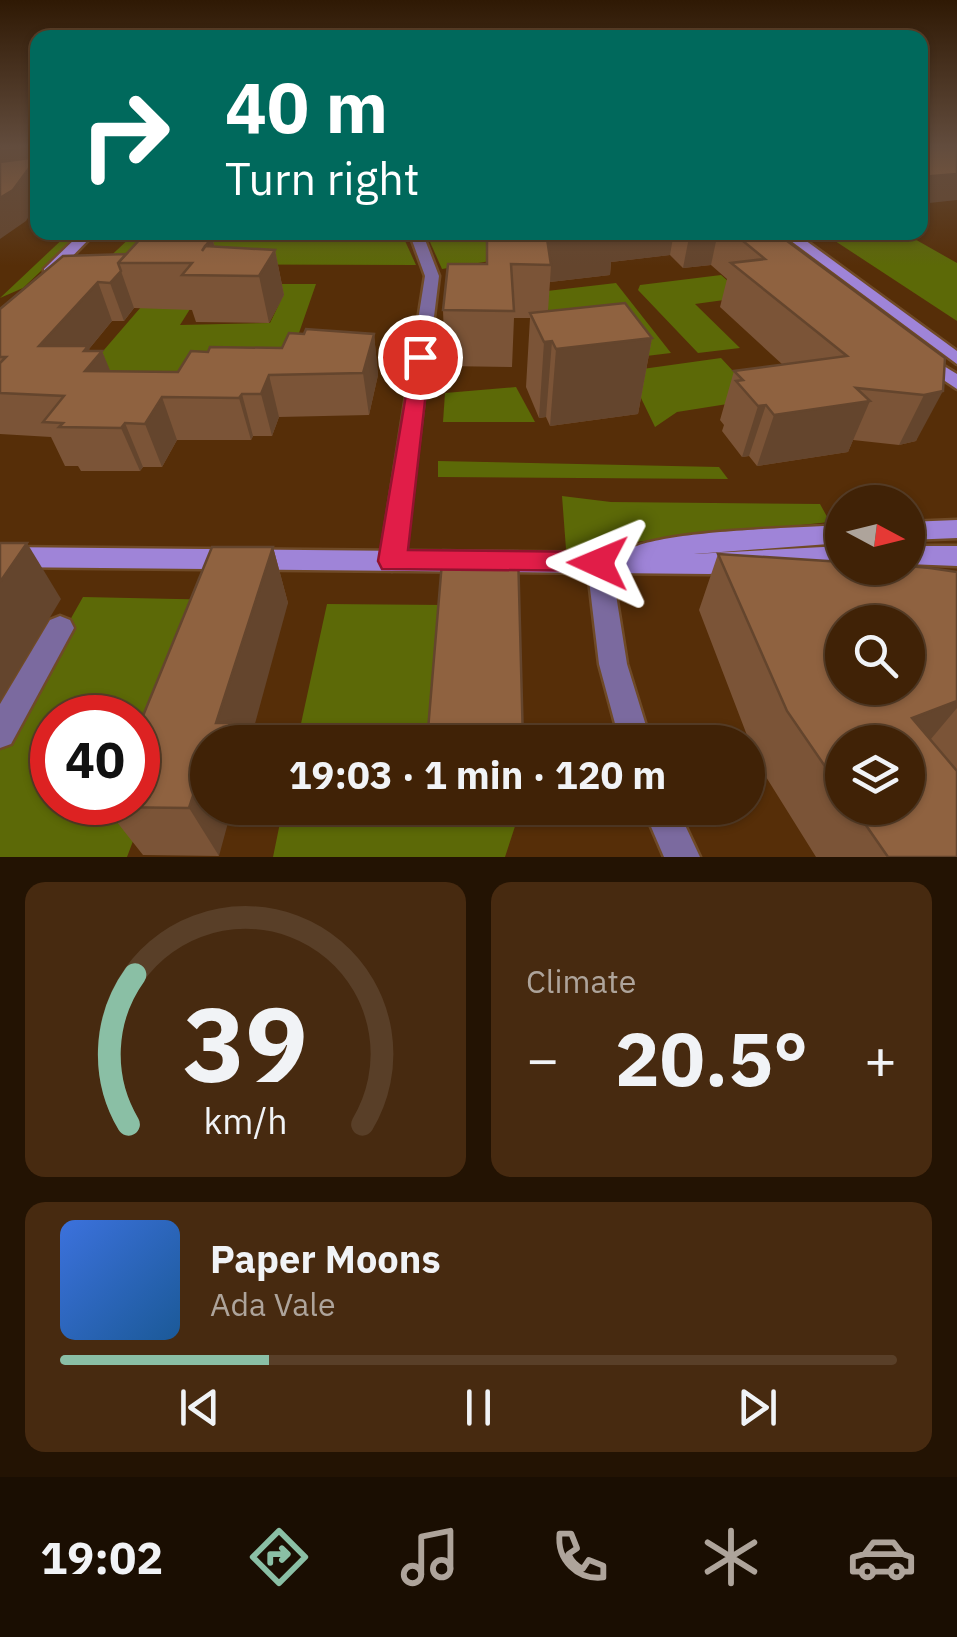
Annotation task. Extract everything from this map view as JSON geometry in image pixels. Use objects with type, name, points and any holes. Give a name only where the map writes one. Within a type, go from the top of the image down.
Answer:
[{"type":"street","points":[[41,280],[82,240]]},
{"type":"street","points":[[392,561],[432,276],[417,240]]},
{"type":"street","points":[[796,240],[871,295],[957,344]]},
{"type":"street","points":[[871,295],[955,376]]},
{"type":"street","points":[[904,344],[955,376]]},
{"type":"street","points":[[945,529],[957,520]]},
{"type":"street","points":[[598,563],[679,546],[825,535]]},
{"type":"street","points":[[925,563],[957,556]]},
{"type":"street","points":[[0,557],[825,566]]},
{"type":"street","points":[[598,563],[613,664],[631,725]]},
{"type":"street","points":[[925,576],[939,582]]},
{"type":"street","points":[[0,732],[60,628]]},
{"type":"street","points":[[668,825],[682,857]]},
{"type":"green space","points":[[62,240],[74,240],[23,288],[0,298]]},
{"type":"green space","points":[[128,240],[405,240],[416,265],[102,264]]},
{"type":"green space","points":[[429,240],[564,240],[514,257],[442,269]]},
{"type":"green space","points":[[834,240],[916,240],[957,263],[957,321]]},
{"type":"green space","points":[[721,275],[746,297],[695,304],[740,348],[698,353],[638,290],[640,285]]},
{"type":"green space","points":[[616,283],[671,353],[638,357],[549,324],[547,291]]},
{"type":"green space","points":[[275,284],[316,284],[292,353],[321,354],[72,387],[141,307],[190,309],[180,325],[270,323],[283,296]]},
{"type":"green space","points":[[721,358],[759,399],[677,412],[655,427],[628,371]]},
{"type":"green space","points":[[516,387],[535,422],[443,422],[445,393]]},
{"type":"green space","points":[[438,461],[719,467],[728,479],[438,477]]},
{"type":"green space","points":[[562,496],[611,502],[820,504],[825,513],[825,523],[566,549]]},
{"type":"green space","points":[[83,597],[224,600],[160,770],[160,695],[30,695],[30,825],[139,825],[127,857],[0,857],[0,744]]},
{"type":"green space","points":[[327,604],[446,605],[437,725],[301,725]]},
{"type":"green space","points":[[280,825],[515,825],[505,857],[273,857]]},
{"type":"building","points":[[0,186],[16,186],[13,190],[0,198]]},
{"type":"building","points":[[139,240],[210,240],[206,246],[275,250],[259,276],[182,275],[192,263],[118,263]]},
{"type":"building","points":[[487,240],[547,240],[551,265],[511,264],[514,311],[443,310],[448,264],[487,264]]},
{"type":"building","points":[[742,240],[786,240],[945,358],[943,391],[924,395],[856,388],[870,401],[774,415],[766,405],[758,406],[736,381],[743,380],[734,371],[847,356],[731,263],[765,259]]},
{"type":"building","points":[[126,254],[118,263],[121,271],[110,283],[98,282],[39,346],[88,346],[84,351],[102,351],[85,371],[178,372],[191,351],[208,352],[210,347],[282,348],[289,333],[304,334],[306,329],[374,334],[363,373],[269,375],[261,394],[242,394],[239,398],[162,397],[145,424],[125,423],[121,428],[59,427],[63,423],[43,422],[64,396],[0,393],[0,363],[6,357],[0,357],[0,309],[63,256]]},
{"type":"building","points":[[625,303],[652,338],[556,349],[552,341],[544,342],[530,313]]},
{"type":"building","points":[[0,543],[27,543],[0,582]]},
{"type":"building","points":[[212,547],[273,547],[216,723],[229,725],[190,725],[189,808],[160,808],[160,695],[151,695]]},
{"type":"building","points":[[443,550],[518,551],[523,725],[428,725]]},
{"type":"building","points":[[718,554],[825,561],[825,585],[925,585],[925,568],[957,572],[957,701],[912,718],[918,725],[825,725],[825,766],[787,711]]},
{"type":"building","points":[[925,733],[957,771],[957,857],[888,857],[866,825],[925,825]]},
{"type":"route","points":[[420,357],[392,561],[598,563]]}]
